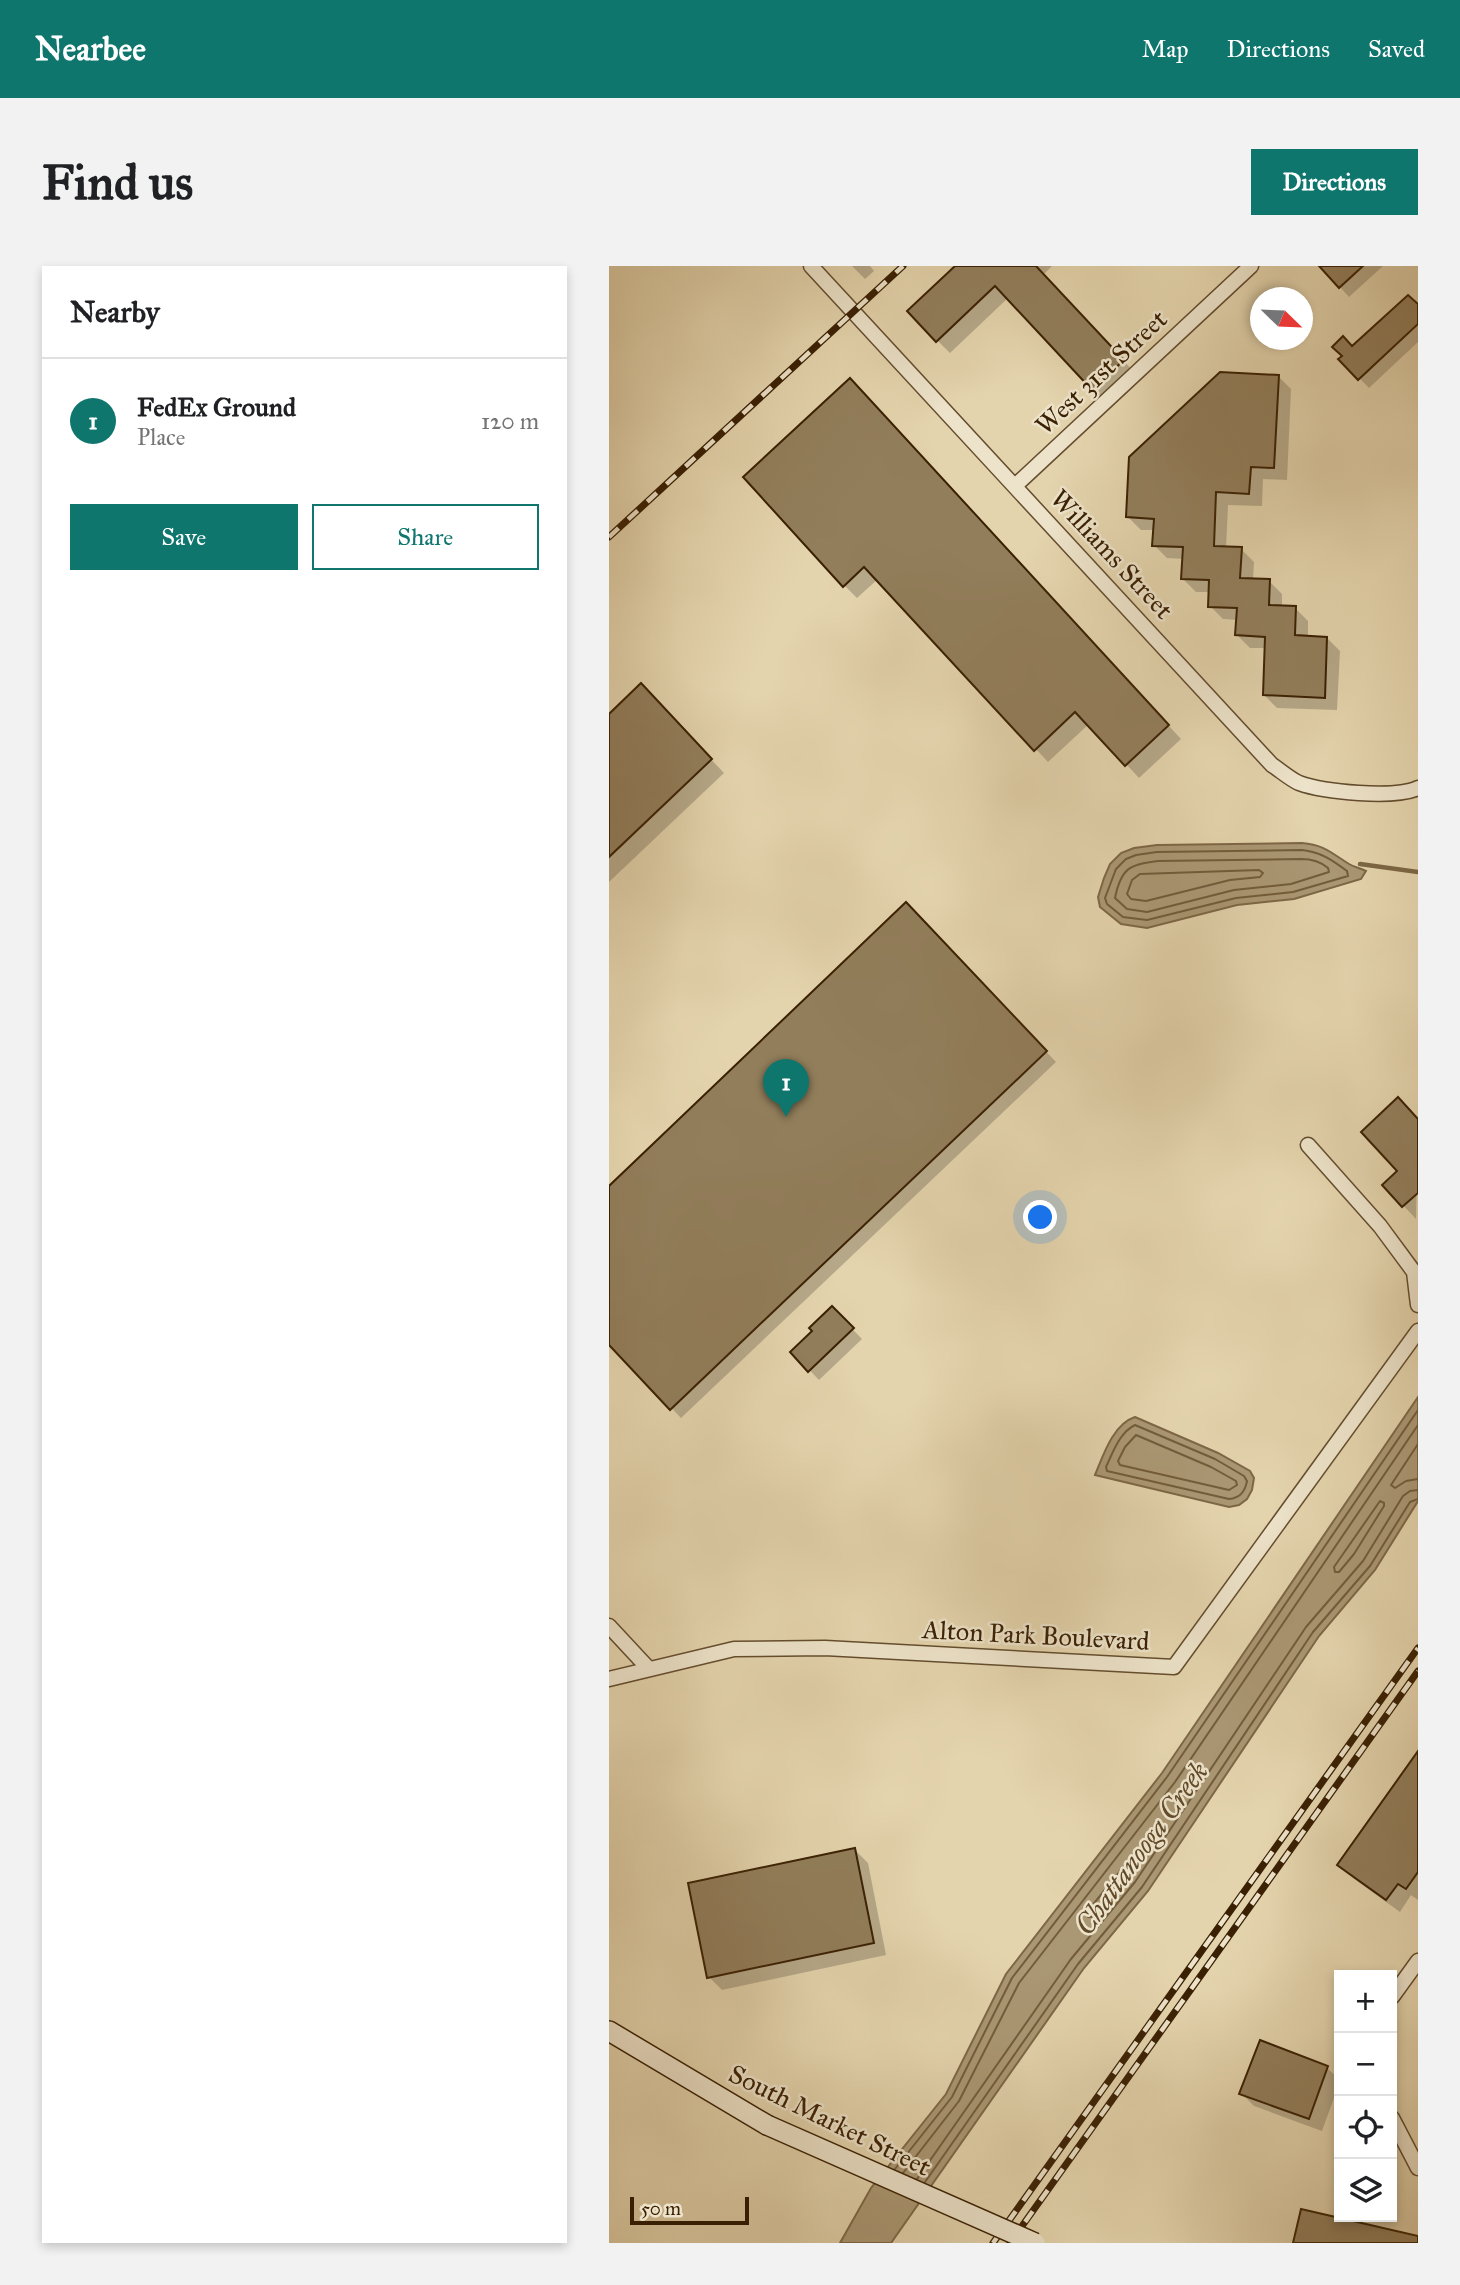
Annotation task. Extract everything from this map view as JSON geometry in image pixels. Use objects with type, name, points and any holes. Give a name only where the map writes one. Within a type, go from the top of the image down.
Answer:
[{"type":"main road","name":"South Market Street","points":[[609,2031],[767,2125],[1035,2243]]},
{"type":"street","name":"Williams Street","points":[[811,266],[1272,765],[1298,783],[1342,791],[1380,795],[1418,788]]},
{"type":"street","name":"West 31st Street","points":[[1016,485],[1251,266]]},
{"type":"street","points":[[1307,1145],[1380,1226],[1414,1272],[1418,1305]]},
{"type":"street","name":"Alton Park Boulevard","points":[[609,1679],[734,1649],[825,1648],[1174,1667],[1418,1331]]},
{"type":"street","points":[[609,1626],[649,1669]]},
{"type":"street","points":[[1397,1990],[1418,1961]]},
{"type":"street","points":[[1397,2128],[1418,2168]]},
{"type":"water","points":[[1302,843],[1322,848],[1366,871],[1361,879],[1294,899],[1237,905],[1147,928],[1121,924],[1100,907],[1098,897],[1110,864],[1121,853],[1134,848],[1157,845]]},
{"type":"water","name":"Chattanooga Creek","points":[[1418,1397],[1418,1501],[1375,1570],[1319,1636],[1148,1891],[1084,1968],[891,2243],[840,2243],[871,2188],[946,2094],[1006,1974],[1162,1773]]},
{"type":"water","points":[[1135,1417],[1218,1453],[1250,1471],[1254,1478],[1247,1499],[1239,1505],[1229,1507],[1095,1475],[1115,1433]]},
{"type":"building","points":[[955,266],[1036,266],[1124,360],[1092,390],[995,286],[936,342],[907,311]]},
{"type":"building","points":[[1319,266],[1363,266],[1339,288]]},
{"type":"building","points":[[1408,295],[1418,304],[1418,324],[1358,380],[1338,359],[1342,356],[1332,347],[1343,336],[1352,346]]},
{"type":"building","points":[[1220,372],[1279,375],[1274,468],[1251,467],[1249,494],[1216,492],[1214,546],[1242,547],[1240,578],[1270,579],[1269,605],[1296,606],[1295,635],[1327,637],[1325,698],[1263,695],[1265,637],[1235,635],[1237,608],[1208,607],[1209,580],[1181,579],[1183,547],[1152,546],[1154,519],[1126,517],[1129,457]]},
{"type":"building","points":[[850,378],[1169,725],[1125,766],[1075,712],[1034,751],[864,567],[843,587],[743,477]]},
{"type":"building","points":[[641,683],[712,759],[609,857],[609,714]]},
{"type":"building","points":[[906,902],[1047,1051],[670,1410],[609,1345],[609,1186]]},
{"type":"building","points":[[1398,1097],[1418,1119],[1418,1193],[1402,1207],[1382,1185],[1397,1171],[1361,1132]]},
{"type":"building","points":[[832,1306],[854,1328],[808,1372],[790,1352],[812,1331],[809,1328]]},
{"type":"building","points":[[1418,1751],[1418,1872],[1406,1889],[1398,1884],[1386,1900],[1337,1865]]},
{"type":"building","points":[[855,1848],[874,1943],[707,1978],[688,1883]]},
{"type":"building","points":[[1260,2040],[1328,2066],[1309,2119],[1239,2094]]},
{"type":"building","points":[[1301,2209],[1334,2217],[1334,2222],[1357,2222],[1418,2236],[1418,2243],[1293,2243]]},
{"type":"waterway","points":[[1360,864],[1418,872]]},
{"type":"railway","points":[[609,537],[903,266]]},
{"type":"railway","points":[[993,2243],[1418,1648]]},
{"type":"railway","points":[[1010,2243],[1418,1671]]},
{"type":"place","name":"FedEx Ground","points":[[786,1117]]}]
